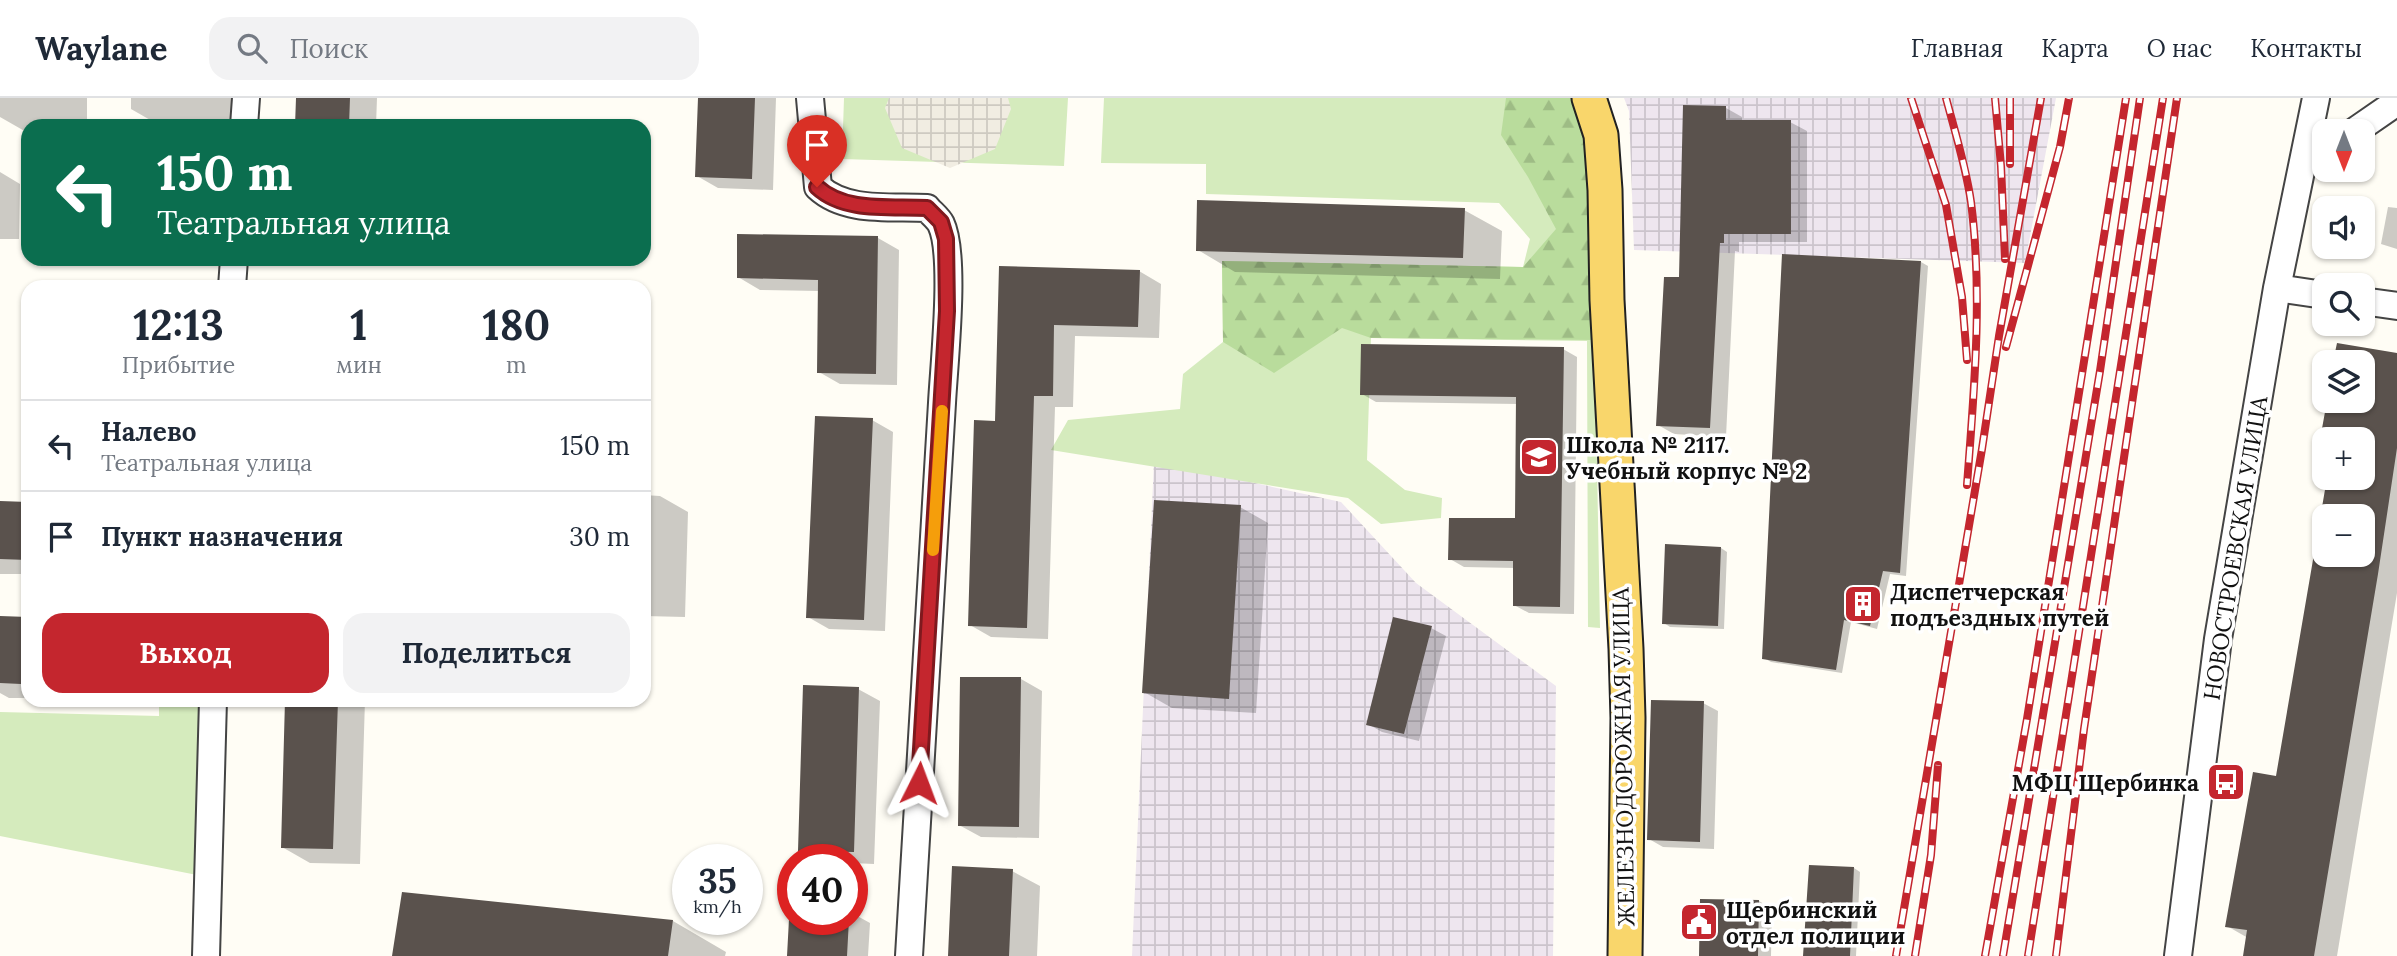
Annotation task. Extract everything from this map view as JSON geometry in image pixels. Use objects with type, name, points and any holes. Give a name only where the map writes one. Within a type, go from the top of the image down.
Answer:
[{"type":"main road","name":"ЖЕЛЕЗНОДОРОЖНАЯ УЛИЦА","points":[[1589,98],[1601,135],[1605,190],[1607,300],[1626,649],[1625,956]]},
{"type":"street","points":[[244,119],[246,98]]},
{"type":"street","points":[[810,98],[817,187],[829,197],[855,205],[927,208],[941,222],[946,239],[948,269],[945,351],[909,956]]},
{"type":"street","name":"НОВОСТРОЕВСКАЯ УЛИЦА","points":[[2178,956],[2218,639],[2277,288],[2316,98]]},
{"type":"street","points":[[2372,119],[2397,102]]},
{"type":"street","points":[[2301,169],[2312,161]]},
{"type":"street","points":[[2277,288],[2312,293]]},
{"type":"street","points":[[2375,303],[2397,306]]},
{"type":"street","points":[[206,956],[213,707]]},
{"type":"shaded area","points":[[889,98],[1008,98],[1011,109],[995,149],[950,168],[902,148],[885,108]]},
{"type":"shaded area","points":[[1624,98],[2056,98],[2025,263],[1634,250],[1629,111]]},
{"type":"shaded area","points":[[1154,461],[1341,502],[1416,583],[1556,686],[1553,956],[1132,956]]},
{"type":"green space","points":[[844,98],[1068,98],[1064,166],[842,159]]},
{"type":"green space","points":[[1104,98],[1575,98],[1591,141],[1600,628],[1588,627],[1587,341],[1371,338],[1367,460],[1405,490],[1442,498],[1441,518],[1381,524],[1348,498],[1051,450],[1068,420],[1180,409],[1183,374],[1223,342],[1222,261],[1523,267],[1530,239],[1499,203],[1206,194],[1206,164],[1101,163]]},
{"type":"green space","points":[[1506,98],[1575,98],[1591,141],[1595,340],[1371,338],[1342,328],[1274,373],[1223,342],[1222,261],[1523,267],[1556,229],[1501,135]]},
{"type":"green space","points":[[159,707],[200,707],[197,875],[0,836],[0,712],[159,716]]},
{"type":"building","points":[[296,98],[350,98],[349,119],[295,119]]},
{"type":"building","points":[[698,98],[755,98],[752,179],[695,177]]},
{"type":"building","points":[[1683,105],[1726,106],[1726,120],[1791,120],[1791,234],[1724,234],[1724,243],[1720,243],[1710,428],[1656,426],[1664,277],[1679,277]]},
{"type":"building","points":[[1197,200],[1465,208],[1463,258],[1196,251]]},
{"type":"building","points":[[737,234],[878,236],[876,374],[817,373],[818,280],[737,278]]},
{"type":"building","points":[[1782,254],[1921,261],[1900,573],[1883,571],[1870,626],[1844,620],[1836,670],[1762,659]]},
{"type":"building","points":[[999,266],[1140,270],[1138,327],[1054,325],[1053,396],[1034,396],[1027,628],[968,626],[974,420],[995,421]]},
{"type":"building","points":[[2337,343],[2397,353],[2397,448],[2314,956],[2243,956],[2247,930],[2225,927],[2253,772],[2276,776],[2312,566],[2375,567],[2375,504],[2323,504],[2325,490],[2375,490],[2375,427],[2322,427],[2325,413],[2375,413],[2375,350],[2336,350]]},
{"type":"building","name":"Школа № 2117. Учебный корпус № 2","points":[[1361,344],[1564,347],[1560,607],[1513,606],[1513,561],[1448,560],[1449,518],[1515,518],[1516,397],[1360,395]]},
{"type":"building","points":[[815,416],[873,418],[864,620],[806,618]]},
{"type":"building","points":[[1154,500],[1241,505],[1229,699],[1142,693]]},
{"type":"building","points":[[0,501],[21,502],[21,560],[0,559]]},
{"type":"building","points":[[1665,544],[1721,547],[1718,626],[1662,624]]},
{"type":"building","points":[[0,616],[21,617],[21,684],[0,683]]},
{"type":"building","points":[[1393,617],[1432,626],[1404,734],[1366,725]]},
{"type":"building","points":[[960,677],[1021,677],[1019,827],[958,826]]},
{"type":"building","points":[[803,685],[859,687],[854,844],[798,844]]},
{"type":"building","points":[[1651,700],[1704,701],[1700,842],[1647,840]]},
{"type":"building","points":[[285,707],[338,707],[333,849],[281,848]]},
{"type":"building","points":[[1809,865],[1854,867],[1850,956],[1803,956]]},
{"type":"building","points":[[952,866],[1013,869],[1009,956],[948,956]]},
{"type":"building","points":[[402,892],[672,920],[668,956],[392,956]]},
{"type":"building","points":[[1700,899],[1759,900],[1758,956],[1699,956]]},
{"type":"building","points":[[788,935],[848,935],[847,956],[787,956]]},
{"type":"railway","points":[[1911,98],[1946,205],[1962,297],[1967,360]]},
{"type":"railway","points":[[1946,98],[1966,176],[1975,237],[1976,344],[1967,485]]},
{"type":"railway","points":[[1995,98],[2005,259]]},
{"type":"railway","points":[[2010,98],[2010,164]]},
{"type":"railway","points":[[1896,956],[2041,98]]},
{"type":"railway","points":[[2006,347],[2060,147],[2069,98]]},
{"type":"railway","points":[[1985,956],[2027,719],[2126,98]]},
{"type":"railway","points":[[2003,956],[2100,371],[2140,98]]},
{"type":"railway","points":[[2028,956],[2163,98]]},
{"type":"railway","points":[[2056,956],[2084,729],[2177,98]]},
{"type":"railway","points":[[1915,956],[1931,855],[1938,765]]},
{"type":"slow traffic","points":[[933,550],[942,411]]},
{"type":"place","name":"Школа № 2117. Учебный корпус № 2","points":[[1539,457]]},
{"type":"place","name":"Диспетчерская подъездных путей","points":[[1863,604]]},
{"type":"place","name":"МФЦ Щербинка","points":[[2226,782]]},
{"type":"place","name":"Щербинский отдел полиции","points":[[1699,922]]},
{"type":"route","points":[[817,187],[829,197],[855,205],[927,208],[941,222],[946,239],[947,311],[919,783]]}]
